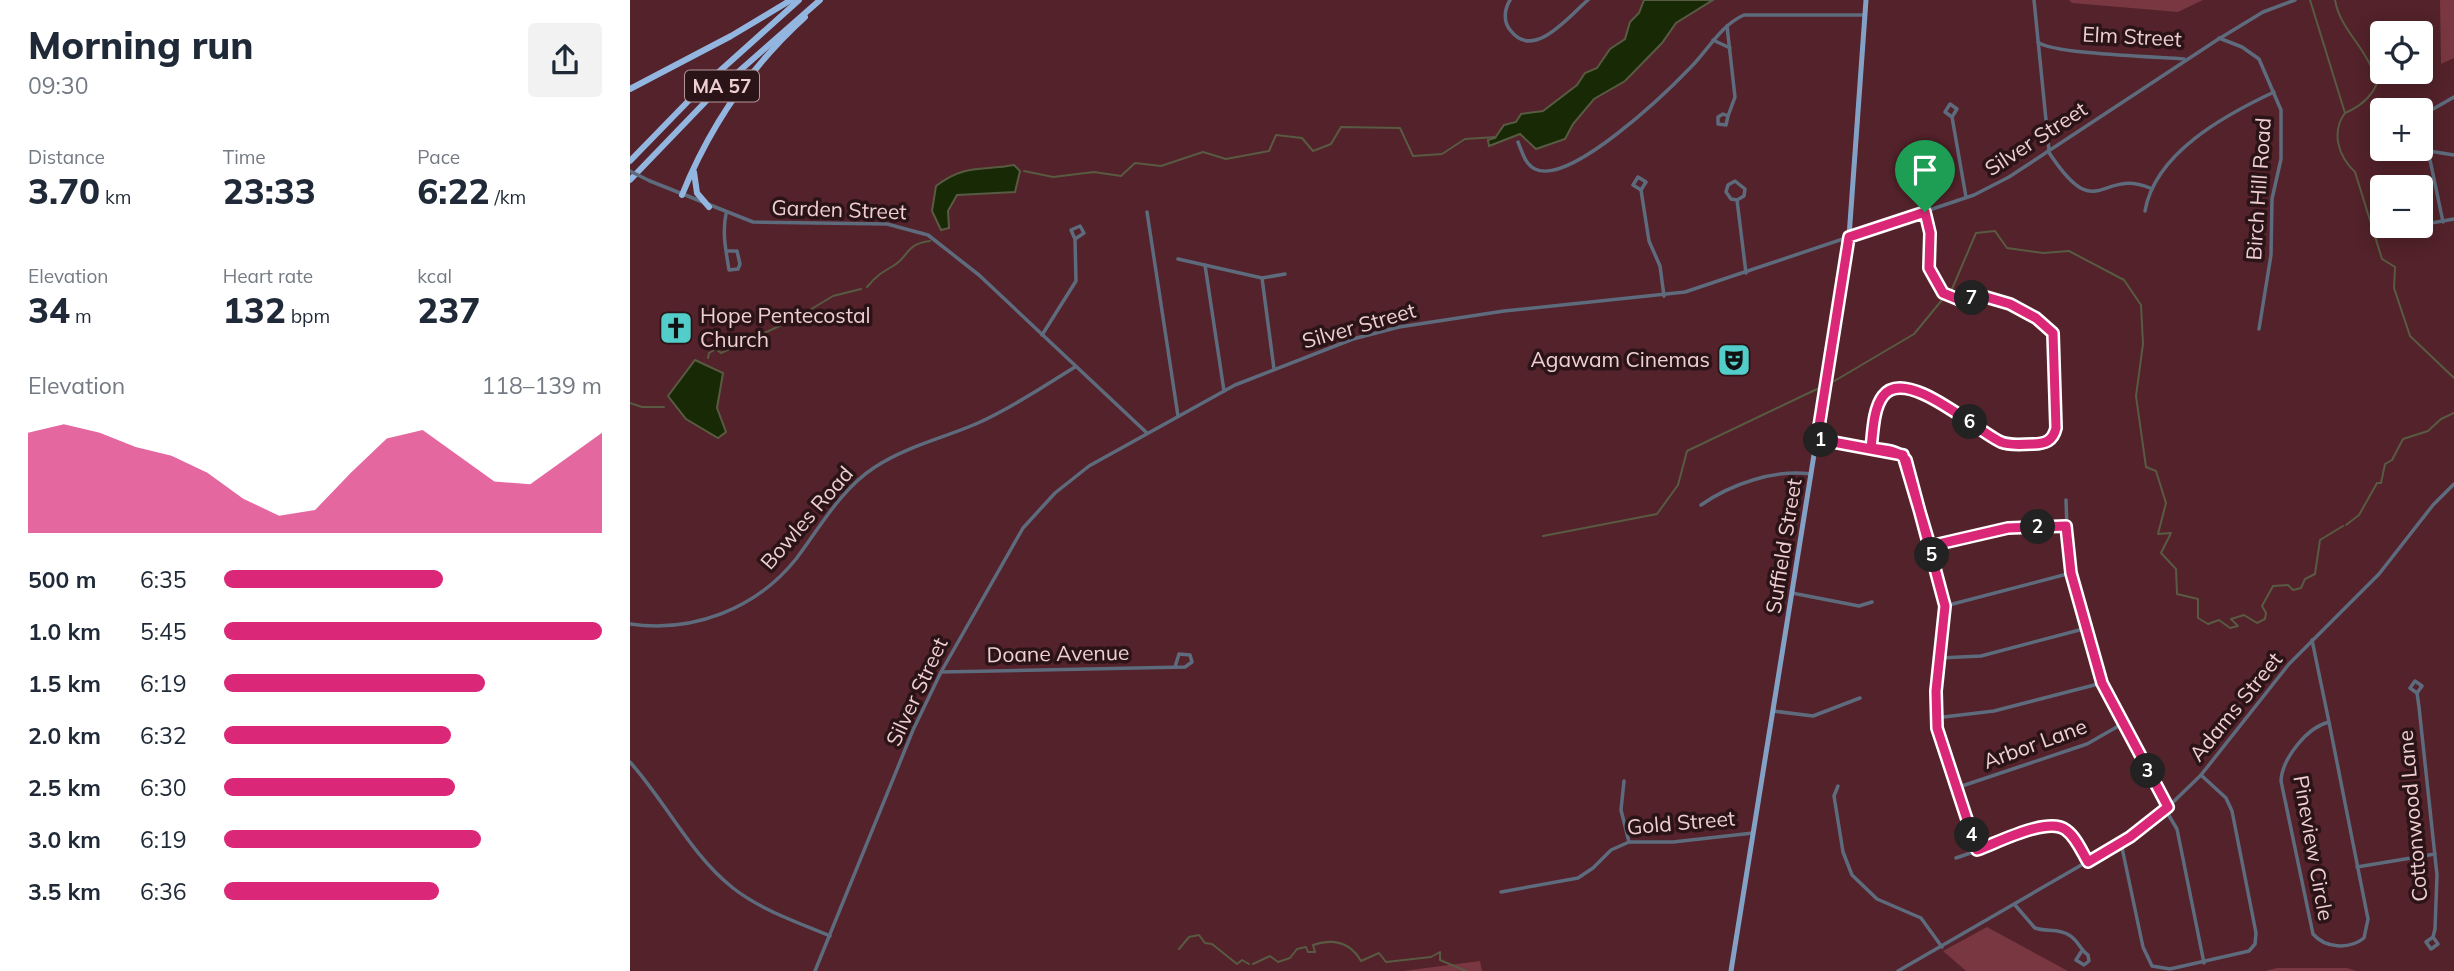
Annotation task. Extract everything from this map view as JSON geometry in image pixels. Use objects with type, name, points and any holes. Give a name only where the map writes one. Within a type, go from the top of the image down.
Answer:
[{"type":"highway","points":[[630,89],[713,46],[791,0]]},
{"type":"highway","name":"MA 57","points":[[630,161],[702,87],[799,0]]},
{"type":"highway","points":[[682,195],[698,158],[758,65],[823,0]]},
{"type":"highway","name":"MA 57","points":[[630,180],[722,86],[823,0]]},
{"type":"highway","points":[[698,158],[694,183],[699,195],[709,207]]},
{"type":"main road","name":"Suffield Street","points":[[1731,971],[1849,237],[1866,0]]},
{"type":"street","points":[[1510,0],[1505,16],[1509,29],[1519,38],[1532,42],[1545,38],[1588,0]]},
{"type":"street","points":[[2034,0],[2048,150],[2067,180],[2083,190],[2103,191],[2131,184],[2150,188]]},
{"type":"street","name":"Elm Street","points":[[2038,43],[2043,47],[2069,50],[2186,59],[2263,12],[2295,0]]},
{"type":"street","points":[[1518,142],[1527,162],[1539,170],[1552,170],[1589,156],[1688,70],[1713,40],[1737,18],[1751,14],[1866,15]]},
{"type":"street","points":[[1727,26],[1735,97],[1728,116]]},
{"type":"street","name":"Birch Hill Road","points":[[2219,38],[2256,56],[2281,110],[2282,150],[2273,192],[2272,255],[2259,329]]},
{"type":"street","points":[[1713,40],[1730,48]]},
{"type":"street","name":"Silver Street","points":[[816,971],[914,728],[941,672],[1027,522],[1074,477],[1224,391],[1337,345],[1399,327],[1568,302],[1664,296],[1697,289],[1966,198],[1990,188],[2186,59]]},
{"type":"street","points":[[2145,211],[2150,188],[2197,138],[2234,112],[2274,92]]},
{"type":"street","points":[[2433,107],[2454,97]]},
{"type":"street","points":[[1952,117],[1966,198]]},
{"type":"street","points":[[2433,152],[2454,155]]},
{"type":"street","points":[[2431,161],[2443,222]]},
{"type":"street","name":"Garden Street","points":[[630,171],[726,214],[767,224],[884,224],[917,229],[944,245],[1147,433]]},
{"type":"street","points":[[1735,181],[1743,184],[1746,191],[1737,200],[1729,198],[1726,192],[1728,185],[1735,181]]},
{"type":"street","points":[[1641,190],[1649,241],[1660,262],[1664,296]]},
{"type":"street","points":[[1737,200],[1746,273]]},
{"type":"street","points":[[1147,212],[1178,416]]},
{"type":"street","points":[[1871,448],[1879,402],[1884,394],[1893,390],[1931,397],[2003,443],[2044,443],[2055,432],[2053,333],[2036,318],[2010,304],[1986,297],[1960,300],[1943,293],[1929,268],[1930,233],[1925,212]]},
{"type":"street","points":[[726,214],[724,226],[726,251],[729,270],[738,269],[740,264],[737,251],[726,251]]},
{"type":"street","points":[[2433,223],[2454,219]]},
{"type":"street","points":[[1042,335],[1076,281],[1075,239]]},
{"type":"street","points":[[1178,259],[1262,278],[1285,274]]},
{"type":"street","points":[[1205,265],[1224,391]]},
{"type":"street","points":[[1262,278],[1274,369]]},
{"type":"street","name":"Bowles Road","points":[[630,624],[686,624],[721,614],[746,602],[783,573],[837,502],[872,469],[907,450],[991,417],[1075,367]]},
{"type":"street","points":[[1817,439],[1903,455],[1945,606],[1935,718],[1977,850]]},
{"type":"street","points":[[1701,505],[1723,490],[1744,484],[1792,472],[1811,474]]},
{"type":"street","name":"Adams Street","points":[[1898,971],[2121,843],[2167,808],[2201,775],[2304,649],[2379,574],[2433,505],[2454,484]]},
{"type":"street","points":[[2066,500],[2071,573],[2102,683],[2178,829],[2204,963]]},
{"type":"street","points":[[1930,546],[2008,528],[2066,526]]},
{"type":"street","points":[[1945,606],[2071,573]]},
{"type":"street","points":[[1792,593],[1858,606],[1872,602]]},
{"type":"street","points":[[1940,658],[1968,659],[2087,628]]},
{"type":"street","name":"Pineview Circle","points":[[2312,640],[2329,722],[2357,867],[2368,919],[2365,936],[2348,946],[2322,942],[2314,936],[2310,926],[2281,778],[2284,765],[2311,731],[2329,722]]},
{"type":"street","points":[[2304,649],[2315,655]]},
{"type":"street","name":"Doane Avenue","points":[[941,672],[1175,667],[1190,665],[1191,655],[1180,653],[1175,667]]},
{"type":"street","points":[[1935,718],[1994,711],[2102,683]]},
{"type":"street","name":"Cottonwood Lane","points":[[2417,693],[2438,893],[2433,937]]},
{"type":"street","points":[[1773,711],[1813,716],[1860,698]]},
{"type":"street","name":"Arbor Lane","points":[[1956,788],[2087,744],[2122,724]]},
{"type":"street","points":[[630,762],[705,861],[726,882],[762,906],[830,936]]},
{"type":"street","points":[[2121,843],[2143,947],[2149,962],[2164,970],[2246,954],[2254,946],[2256,937],[2231,807],[2201,775]]},
{"type":"street","points":[[1624,781],[1621,810],[1629,842]]},
{"type":"street","points":[[1838,786],[1834,796],[1843,852],[1852,875],[1877,899],[1924,921],[1942,947]]},
{"type":"street","points":[[1956,858],[2039,827],[2056,825],[2071,834],[2088,862]]},
{"type":"street","name":"Gold Street","points":[[1501,892],[1578,878],[1611,850],[1629,842],[1673,842],[1753,832]]},
{"type":"street","points":[[2357,867],[2435,854]]},
{"type":"street","points":[[2014,905],[2035,928],[2069,935],[2081,952]]},
{"type":"shaded area","points":[[1644,0],[1713,0],[1676,23],[1662,43],[1625,81],[1594,99],[1573,124],[1565,139],[1536,149],[1520,134],[1489,146],[1488,140],[1495,138],[1504,125],[1516,122],[1521,114],[1543,111],[1577,85],[1585,73],[1597,68],[1610,49],[1625,39],[1630,22],[1639,13]]},
{"type":"shaded area","points":[[2069,0],[2203,0],[2178,12],[2072,3]]},
{"type":"shaded area","points":[[2440,0],[2454,0],[2454,58],[2441,64]]},
{"type":"shaded area","points":[[1014,165],[1020,171],[1015,192],[957,195],[948,211],[949,228],[941,230],[932,211],[936,186],[965,171]]},
{"type":"shaded area","points":[[695,360],[723,373],[717,408],[726,432],[718,438],[686,419],[668,396]]},
{"type":"shaded area","points":[[1987,927],[2068,971],[1966,971],[1943,951]]},
{"type":"shaded area","points":[[1480,961],[1482,971],[1403,971]]},
{"type":"shaded area","points":[[2277,968],[2347,968],[2357,971],[2265,971]]},
{"type":"waterway","points":[[2310,0],[2345,113],[2338,128],[2338,144],[2344,159],[2355,172],[2382,259],[2395,267],[2394,288],[2410,336],[2454,378]]},
{"type":"waterway","points":[[2335,0],[2346,28],[2372,69],[2379,73],[2376,86],[2368,98],[2345,113]]},
{"type":"waterway","points":[[1024,171],[1053,177],[1094,172],[1121,176],[1135,163],[1161,166],[1203,152],[1226,159],[1269,151],[1276,135],[1302,138],[1313,151],[1331,144],[1341,127],[1400,128],[1413,156],[1442,154],[1465,139],[1496,137]]},
{"type":"waterway","points":[[1952,289],[1976,233],[1995,231],[2007,248],[2043,253],[2069,251],[2124,280],[2141,305],[2143,344],[2136,396],[2146,467],[2156,471],[2166,503],[2158,534],[2171,533],[2161,553],[2176,569],[2177,594],[2198,599],[2198,618],[2208,624],[2219,620],[2230,628],[2238,626],[2231,619],[2244,615],[2257,623],[2265,619],[2266,613],[2262,606],[2273,586],[2288,585],[2293,590],[2301,588],[2305,579],[2315,574],[2320,540],[2343,526]]},
{"type":"waterway","points":[[867,287],[916,245],[930,241]]},
{"type":"waterway","points":[[793,320],[833,296],[861,289]]},
{"type":"waterway","points":[[1831,383],[1914,334],[1942,300]]},
{"type":"waterway","points":[[708,358],[709,353],[716,349],[721,353],[788,322]]},
{"type":"waterway","points":[[1543,536],[1657,514],[1678,485],[1687,451],[1817,389]]},
{"type":"waterway","points":[[630,403],[642,407],[664,407]]},
{"type":"waterway","points":[[2346,525],[2359,515],[2377,483],[2381,483],[2385,464],[2392,460],[2403,439],[2428,431],[2441,419],[2454,413]]},
{"type":"waterway","points":[[1179,949],[1189,937],[1199,935],[1205,943],[1212,944],[1237,964],[1242,960],[1249,964]]},
{"type":"waterway","points":[[1253,964],[1270,956],[1278,962],[1290,958],[1297,949],[1306,947],[1308,952],[1315,952],[1313,945],[1335,942],[1347,946],[1361,961],[1379,953],[1386,962],[1431,957],[1440,952],[1440,960],[1466,971]]},
{"type":"place","name":"Hope Pentecostal Church","points":[[676,328]]},
{"type":"place","name":"Agawam Cinemas","points":[[1734,360]]},
{"type":"route","points":[[1925,212],[1849,237],[1817,439],[1903,455],[1905,458],[1907,461],[1930,546],[2008,528],[2066,526],[2071,573],[2102,683],[2168,807],[2130,837],[2088,862],[2071,834],[2056,825],[2039,827],[1977,850],[1942,749],[1935,709],[1945,601],[1930,546],[1907,461],[1906,460],[1903,455],[1901,454],[1871,448],[1879,402],[1888,391],[1920,393],[1936,399],[2003,443],[2046,443],[2053,437],[2056,428],[2055,343],[2050,328],[2023,309],[1989,297],[1960,300],[1943,293],[1929,268],[1930,233],[1925,212]]}]
